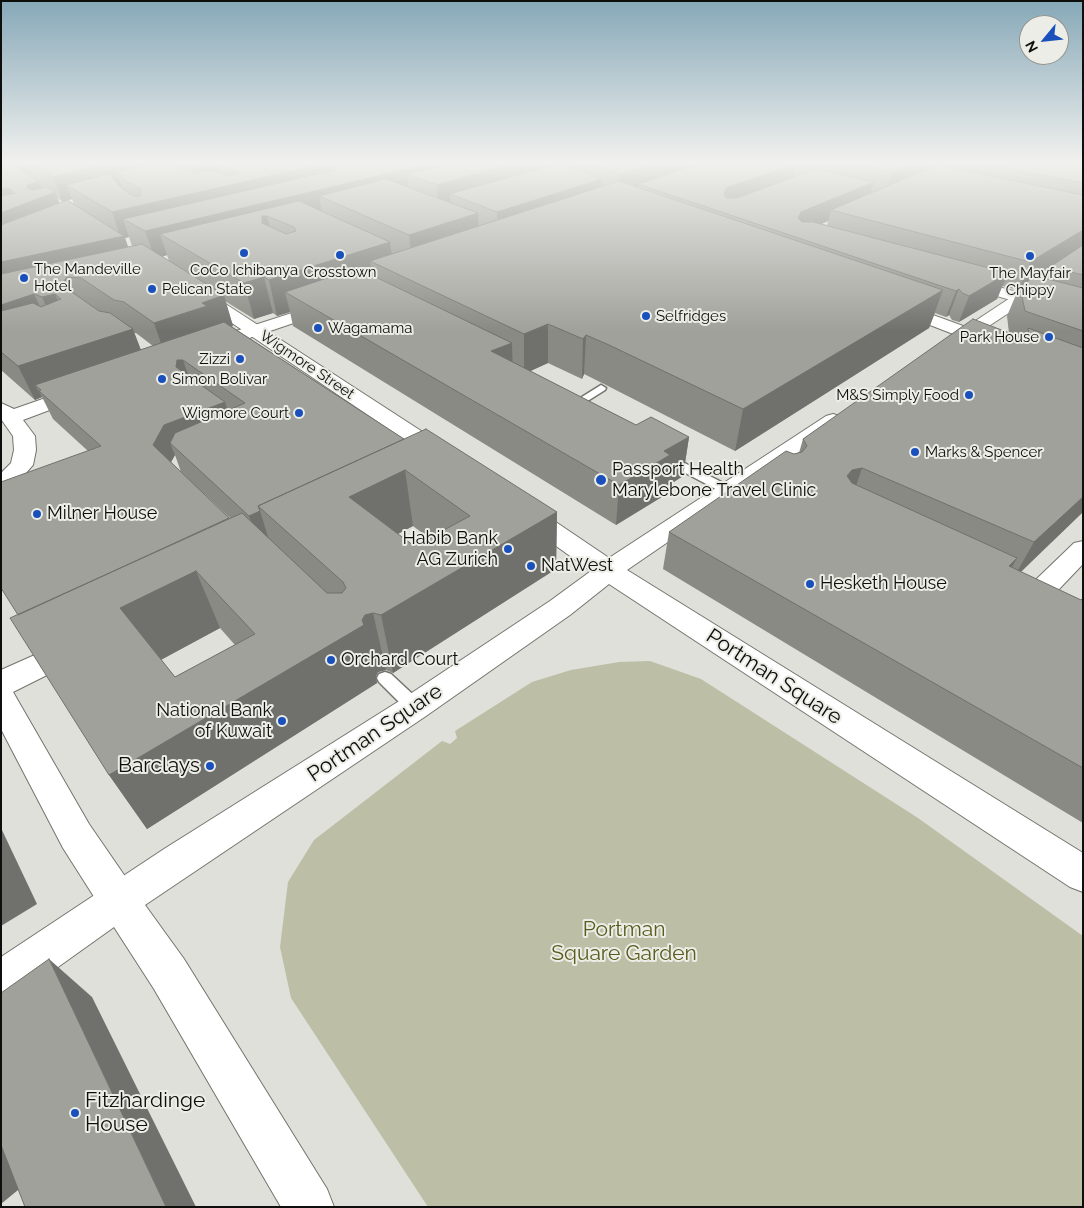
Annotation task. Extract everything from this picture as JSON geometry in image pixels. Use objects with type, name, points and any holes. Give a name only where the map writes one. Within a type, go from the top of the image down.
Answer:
[{"type":"main road","points":[[945,346],[1021,298],[1083,254]]},
{"type":"main road","points":[[945,276],[1083,316]]},
{"type":"main road","name":"Wigmore Street","points":[[183,284],[457,465],[425,475]]},
{"type":"main road","points":[[190,353],[336,303]]},
{"type":"main road","points":[[885,303],[1008,349]]},
{"type":"main road","points":[[1,488],[22,465],[25,450],[24,436],[6,413],[97,386]]},
{"type":"main road","points":[[510,502],[608,571],[730,491],[759,469],[851,407]]},
{"type":"main road","points":[[759,469],[784,481]]},
{"type":"main road","points":[[1057,613],[1022,596],[1083,549]]},
{"type":"main road","name":"Portman Square","points":[[1,982],[119,901],[415,707],[575,597],[608,571],[1083,874]]},
{"type":"main road","points":[[93,639],[3,702],[76,836],[169,974],[308,1207]]},
{"type":"lane","points":[[588,414],[570,403],[601,388]]},
{"type":"lane","points":[[656,453],[730,491]]},
{"type":"lane","points":[[385,678],[415,707]]},
{"type":"green space","name":"Portman Square Garden","points":[[650,661],[701,679],[918,818],[1083,936],[1083,1207],[428,1207],[291,998],[280,947],[288,882],[314,840],[442,741],[450,744],[457,738],[455,731],[532,682],[571,670],[619,662]]},
{"type":"building","points":[[18,218],[96,218],[124,236],[1,262],[1,225]]},
{"type":"building","points":[[126,218],[199,218],[145,231],[123,219]]},
{"type":"building","points":[[226,218],[262,218],[262,223],[286,234],[296,231],[294,227],[273,218],[338,218],[390,242],[269,280],[264,277],[244,283],[160,234]]},
{"type":"building","points":[[371,218],[461,218],[409,235]]},
{"type":"building","name":"Selfridges","points":[[503,218],[730,218],[943,290],[743,409],[586,335],[583,339],[548,324],[524,334],[370,261]]},
{"type":"building","points":[[740,218],[798,218],[802,222],[813,222],[1008,273],[969,296],[962,293],[959,289],[956,291]]},
{"type":"building","points":[[863,218],[1083,218],[1083,230],[1030,262]]},
{"type":"building","points":[[142,244],[224,295],[202,303],[207,306],[154,323],[124,302],[114,300],[81,278],[67,277],[63,282],[66,288],[99,311],[110,313],[133,329],[18,366],[1,352],[1,311],[33,303],[41,307],[61,299],[55,294],[42,297],[34,294],[1,305],[1,274]]},
{"type":"building","points":[[1083,245],[1083,275],[1050,267]]},
{"type":"building","points":[[357,268],[512,343],[491,351],[636,425],[651,417],[689,437],[664,451],[670,455],[619,485],[285,292]]},
{"type":"building","points":[[1036,276],[1083,288],[1083,331],[1025,311],[1020,286]]},
{"type":"building","points":[[973,319],[1030,341],[1028,328],[1083,348],[1083,497],[1034,542],[862,468],[852,470],[847,476],[852,483],[1017,558],[1009,566],[1081,600],[1083,598],[1083,768],[669,532],[786,451],[794,454],[802,452],[807,446],[803,439]]},
{"type":"building","points":[[224,322],[404,439],[258,506],[260,511],[249,516],[170,443],[175,433],[245,403],[183,360],[177,360],[176,367],[225,402],[164,425],[153,445],[229,518],[18,615],[1,588],[1,482],[101,446],[39,391],[41,390],[35,385]]},
{"type":"building","points":[[426,429],[557,512],[381,615],[373,613],[365,615],[362,620],[364,625],[109,775],[10,618],[242,513],[327,593],[342,593],[346,588],[343,582],[258,506]],"holes":[[[405,470],[470,516],[414,546],[349,497]],[[196,571],[255,634],[175,677],[120,608]]]},
{"type":"building","name":"Fitzhardinge House","points":[[49,959],[166,1207],[25,1207],[1,1145],[1,993]]},
{"type":"place","name":"CoCo Ichibanya","points":[[244,253]]},
{"type":"place","name":"Crosstown","points":[[340,255]]},
{"type":"place","name":"The Mayfair Chippy","points":[[1030,256]]},
{"type":"place","name":"The Mandeville Hotel","points":[[24,278]]},
{"type":"place","name":"Pelican State","points":[[152,289]]},
{"type":"place","name":"Selfridges","points":[[646,316]]},
{"type":"place","name":"Wagamama","points":[[318,328]]},
{"type":"place","name":"Park House","points":[[1049,337]]},
{"type":"place","name":"Zizzi","points":[[240,359]]},
{"type":"place","name":"Simon Bolivar","points":[[162,379]]},
{"type":"place","name":"M&S Simply Food","points":[[969,395]]},
{"type":"place","name":"Wigmore Court","points":[[299,413]]},
{"type":"place","name":"Marks & Spencer","points":[[915,452]]},
{"type":"place","name":"Passport Health Marylebone Travel Clinic","points":[[601,480]]},
{"type":"place","name":"Milner House","points":[[37,514]]},
{"type":"place","name":"Habib Bank AG Zurich","points":[[508,549]]},
{"type":"place","name":"NatWest","points":[[531,566]]},
{"type":"place","name":"Hesketh House","points":[[810,584]]},
{"type":"place","name":"Orchard Court","points":[[331,660]]},
{"type":"place","name":"National Bank of Kuwait","points":[[282,721]]},
{"type":"place","name":"Barclays","points":[[210,766]]},
{"type":"place","name":"Fitzhardinge House","points":[[75,1113]]}]
